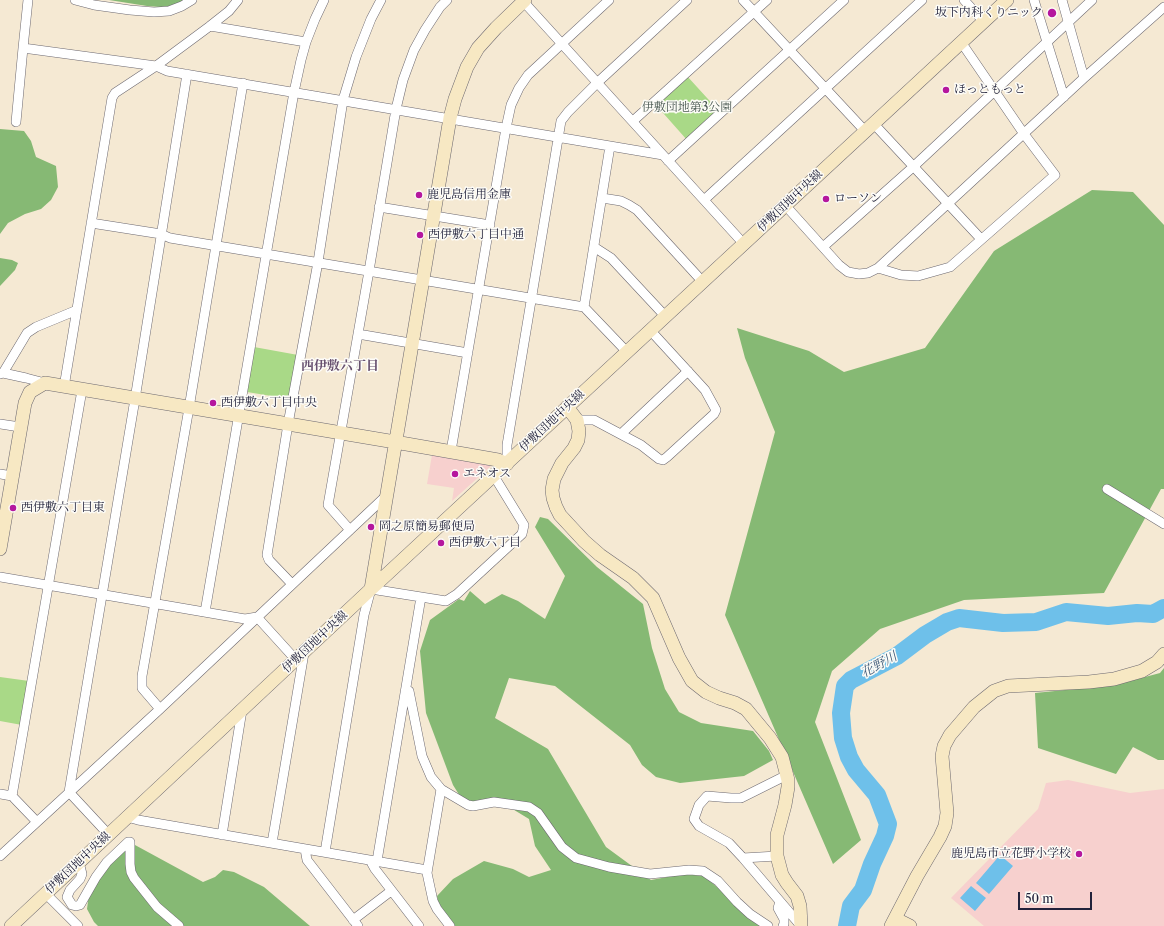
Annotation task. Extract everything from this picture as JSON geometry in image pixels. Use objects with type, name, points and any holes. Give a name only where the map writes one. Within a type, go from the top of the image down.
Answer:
[{"type":"street","points":[[16,122],[28,0]]},
{"type":"street","points":[[75,0],[94,5],[154,12],[169,11],[192,0]]},
{"type":"street","points":[[64,387],[112,98],[116,93],[156,66],[210,26],[229,11],[238,0]]},
{"type":"street","points":[[205,612],[300,60],[315,19],[324,0]]},
{"type":"street","points":[[292,584],[269,560],[267,555],[288,424],[318,262],[344,100],[356,57],[371,19],[381,0]]},
{"type":"street","points":[[350,530],[328,505],[396,109],[403,80],[414,50],[425,30],[446,0]]},
{"type":"street","points":[[451,451],[511,106],[519,88],[528,75],[609,0]]},
{"type":"street","points":[[77,310],[36,327],[27,333],[1,374],[64,387],[451,451],[498,460],[507,464],[506,445],[561,121],[598,82],[687,0]]},
{"type":"street","points":[[743,0],[825,89],[913,166],[981,239]]},
{"type":"street","points":[[633,121],[767,0]]},
{"type":"street","points":[[665,158],[844,0]]},
{"type":"street","points":[[704,200],[922,0]]},
{"type":"street","points":[[964,0],[984,22]]},
{"type":"street","name":"伊敷団地中央線","points":[[11,926],[702,281],[1007,0]]},
{"type":"street","points":[[1034,0],[1064,97]]},
{"type":"street","points":[[1062,0],[1084,78]]},
{"type":"street","points":[[823,247],[995,91],[1092,0]]},
{"type":"street","points":[[325,852],[364,615],[371,589],[450,118],[460,83],[478,48],[524,1],[743,244]]},
{"type":"street","points":[[785,205],[839,265],[848,272],[859,274],[868,273],[878,268],[1084,78],[1164,7]]},
{"type":"street","points":[[210,26],[306,42]]},
{"type":"street","points":[[878,268],[901,275],[918,276],[950,267],[1055,175],[1024,134],[962,42]]},
{"type":"street","points":[[23,48],[156,66],[167,71],[450,118],[610,146],[665,158]]},
{"type":"street","points":[[69,792],[101,594],[135,399],[187,74]]},
{"type":"street","points":[[160,708],[142,688],[142,676],[189,408],[242,83]]},
{"type":"street","points":[[584,307],[610,146]]},
{"type":"street","points":[[602,198],[621,201],[637,210],[702,281]]},
{"type":"street","points":[[379,208],[490,225]]},
{"type":"street","points":[[91,223],[161,234],[170,238],[584,307],[627,352]]},
{"type":"street","points":[[594,247],[611,258],[665,316]]},
{"type":"street","points":[[577,420],[594,420],[641,445],[658,459],[663,460],[714,414],[716,410],[705,390],[650,330]]},
{"type":"street","points":[[358,334],[468,353]]},
{"type":"street","points":[[621,434],[688,371]]},
{"type":"street","points":[[0,549],[6,475],[20,427],[25,403],[30,392],[45,383]]},
{"type":"street","points":[[12,796],[82,390]]},
{"type":"street","points":[[567,407],[577,420],[579,431],[578,440],[574,448],[562,463],[554,479],[552,490],[556,507],[560,515],[584,541],[600,555],[633,578],[653,598],[679,658],[692,681],[706,692],[735,703],[746,709],[770,738],[782,757],[787,775],[788,787],[777,835],[777,856],[782,875],[799,901],[801,926]]},
{"type":"street","points":[[0,424],[20,427]]},
{"type":"street","points":[[371,589],[446,601],[457,594],[522,534],[524,525],[494,476]]},
{"type":"street","points":[[1107,489],[1164,524]]},
{"type":"street","points":[[0,856],[386,496]]},
{"type":"street","points":[[0,578],[155,603],[245,620],[257,617]]},
{"type":"street","points":[[419,926],[374,869],[373,861],[408,685],[421,597]]},
{"type":"street","points":[[257,617],[300,656],[272,843]]},
{"type":"street","points":[[910,926],[893,922],[945,826],[948,813],[942,756],[944,746],[950,735],[974,707],[994,691],[1008,686],[1089,682],[1114,678],[1142,671],[1157,662],[1164,654]]},
{"type":"street","points":[[408,685],[422,756],[431,777],[441,788],[468,805],[473,806],[494,802],[529,807],[538,813],[562,847],[576,858],[609,867],[650,874],[689,870],[703,871],[718,881],[750,914],[768,926]]},
{"type":"street","points":[[222,835],[242,710]]},
{"type":"street","points":[[787,775],[741,798],[707,796],[699,805],[694,819],[699,826],[729,843],[801,926]]},
{"type":"street","points":[[441,788],[427,870],[433,901],[450,926]]},
{"type":"street","points":[[69,792],[108,835]]},
{"type":"street","points":[[0,794],[12,796],[37,822]]},
{"type":"street","points":[[127,818],[427,870]]},
{"type":"street","points":[[79,862],[82,874],[67,896],[72,905],[76,906],[80,905],[96,877],[107,862],[128,842],[130,842],[130,864],[131,872],[134,878],[157,908],[179,926]]},
{"type":"street","points":[[305,849],[307,860],[355,923],[391,891]]},
{"type":"street","points":[[743,858],[777,856]]},
{"type":"street","points":[[46,894],[78,926]]},
{"type":"street","points":[[780,902],[778,908],[784,919],[783,926]]},
{"type":"shaded area","name":"エネオス","points":[[432,455],[492,465],[452,501],[454,488],[427,484]]},
{"type":"shaded area","name":"鹿児島市立花野小学校","points":[[1068,780],[1130,793],[1164,789],[1164,926],[984,926],[951,898],[1038,809],[1046,783]]},
{"type":"green space","points":[[109,0],[184,0],[178,5],[161,7]]},
{"type":"green space","name":"伊敷団地第3公園","points":[[687,76],[718,110],[687,140],[656,105]]},
{"type":"green space","points":[[0,129],[24,131],[31,141],[36,157],[56,166],[58,187],[51,200],[41,209],[25,214],[8,223],[0,234]]},
{"type":"green space","points":[[1092,190],[1133,192],[1164,225],[1164,489],[1161,489],[1104,593],[964,600],[880,629],[832,671],[815,722],[861,840],[833,864],[725,615],[775,432],[745,358],[737,328],[809,351],[844,372],[925,348],[994,251]]},
{"type":"green space","points":[[0,258],[12,260],[18,263],[15,270],[0,286]]},
{"type":"green space","points":[[254,347],[298,355],[290,399],[247,392]]},
{"type":"green space","points":[[540,517],[548,519],[597,567],[643,604],[652,648],[665,689],[679,712],[701,723],[753,731],[769,751],[773,760],[744,776],[680,783],[656,777],[642,765],[630,745],[555,686],[509,678],[495,718],[548,749],[606,847],[651,880],[683,874],[704,876],[763,926],[453,926],[438,902],[437,896],[453,879],[484,861],[513,869],[529,877],[551,870],[535,846],[529,819],[506,805],[463,801],[453,785],[426,713],[420,651],[430,620],[459,599],[464,601],[470,591],[485,604],[502,594],[518,601],[545,619],[565,576],[535,527]]},
{"type":"green space","points":[[1164,668],[1164,760],[1158,760],[1133,747],[1116,774],[1038,748],[1035,693],[1115,685],[1160,673]]},
{"type":"green space","points":[[0,677],[29,681],[22,725],[0,721]]},
{"type":"green space","points":[[135,845],[203,882],[215,877],[223,870],[234,872],[264,887],[310,926],[98,926],[87,909],[89,894],[102,872],[126,848]]},
{"type":"water","points":[[1000,855],[1013,866],[989,894],[976,883]]},
{"type":"water","points":[[971,886],[986,898],[975,911],[960,898]]},
{"type":"waterway","name":"花野川","points":[[847,926],[851,906],[863,890],[872,864],[885,836],[888,824],[877,795],[856,770],[849,757],[843,738],[841,713],[845,686],[851,680],[897,656],[925,635],[947,622],[959,618],[1003,623],[1036,622],[1066,612],[1108,616],[1137,613],[1153,614],[1164,608]]},
{"type":"place","name":"坂下内科くりニック","points":[[1052,13]]},
{"type":"place","name":"ほっともっと","points":[[946,90]]},
{"type":"place","name":"鹿児島信用金庫","points":[[419,195]]},
{"type":"place","name":"ローソン","points":[[826,199]]},
{"type":"place","name":"西伊敷六丁目中通","points":[[420,235]]},
{"type":"place","name":"西伊敷六丁目中央","points":[[213,403]]},
{"type":"place","name":"エネオス","points":[[455,474]]},
{"type":"place","name":"西伊敷六丁目東","points":[[13,508]]},
{"type":"place","name":"岡之原簡易郵便局","points":[[371,527]]},
{"type":"place","name":"西伊敷六丁目","points":[[441,543]]},
{"type":"place","name":"鹿児島市立花野小学校","points":[[1079,854]]},
{"type":"district","name":"西伊敷六丁目","points":[[340,366]]}]
